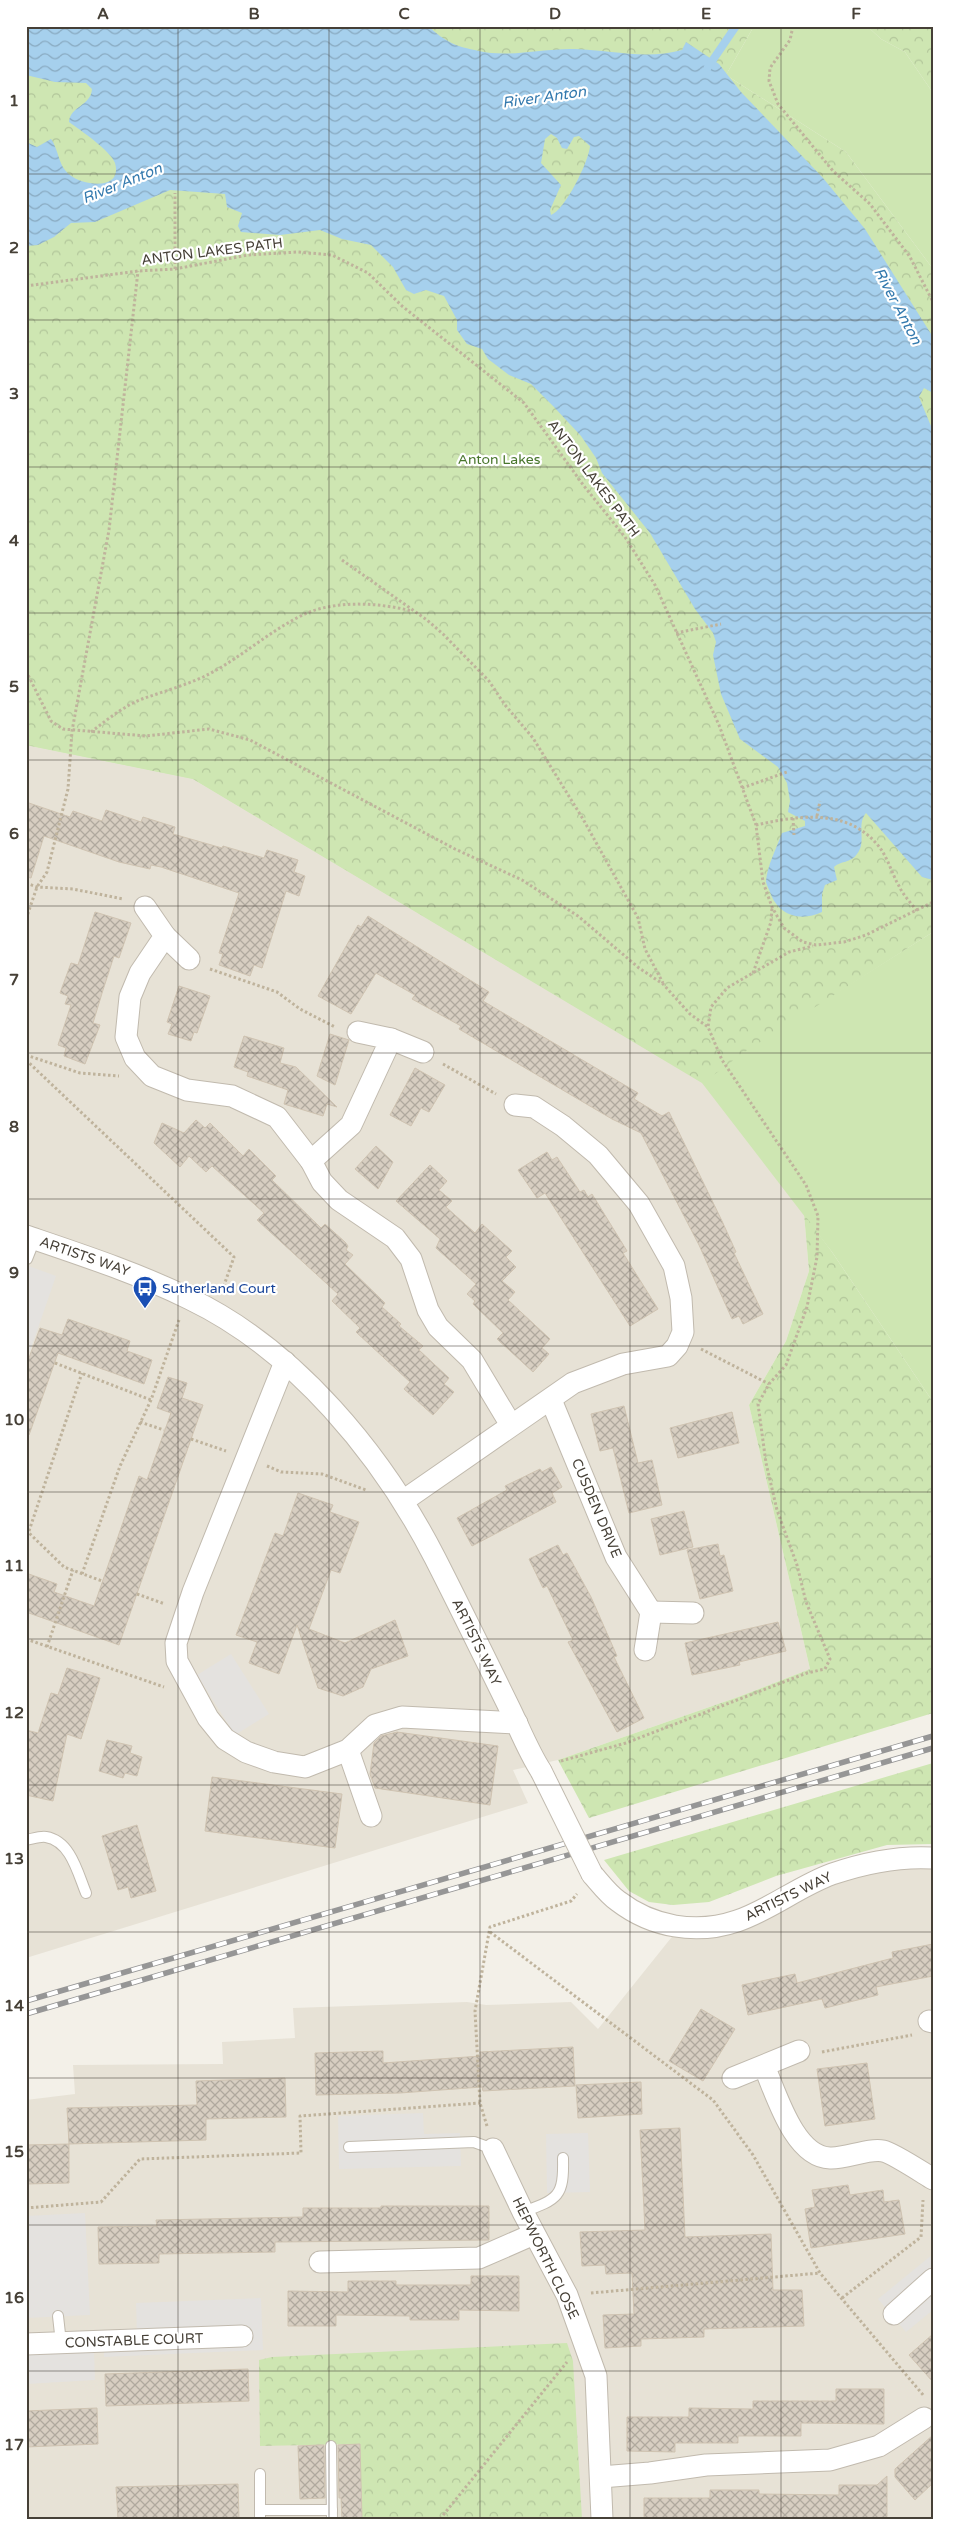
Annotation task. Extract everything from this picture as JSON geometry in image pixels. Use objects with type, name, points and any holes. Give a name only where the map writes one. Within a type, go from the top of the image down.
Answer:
[{"type":"street","points":[[145,906],[165,936],[189,960]]},
{"type":"street","points":[[165,936],[140,973],[130,997],[126,1018],[126,1036],[135,1058],[152,1076],[187,1090],[232,1096],[255,1105],[277,1117],[312,1161],[322,1182],[339,1200],[395,1238],[411,1260],[428,1310],[438,1327],[472,1360],[512,1425]]},
{"type":"street","points":[[358,1032],[391,1039],[423,1052]]},
{"type":"street","points":[[312,1161],[351,1125],[363,1104],[382,1054],[391,1039]]},
{"type":"street","points":[[403,1501],[573,1383],[596,1372],[623,1364],[656,1360],[668,1356],[677,1346],[683,1332],[681,1298],[674,1266],[639,1204],[598,1155],[563,1126],[534,1107],[515,1106]]},
{"type":"street","name":"ARTISTS WAY","points":[[30,1238],[132,1272],[187,1298],[235,1325],[286,1362],[347,1427],[403,1501],[434,1557],[592,1874],[617,1901],[642,1916],[670,1927],[703,1928],[737,1921],[832,1874],[865,1865],[910,1857],[933,1858]]},
{"type":"street","points":[[286,1362],[186,1612],[176,1643],[176,1661],[226,1738],[246,1752],[274,1762],[305,1767],[348,1750],[375,1725],[402,1717],[517,1723]]},
{"type":"street","name":"CUSDEN DRIVE","points":[[551,1400],[616,1557],[651,1612]]},
{"type":"street","points":[[645,1650],[651,1612],[693,1613]]},
{"type":"street","points":[[348,1750],[371,1816]]},
{"type":"street","points":[[733,2078],[799,2051]]},
{"type":"street","points":[[764,2066],[792,2130],[805,2148],[818,2157],[830,2158],[882,2150],[929,2177]]},
{"type":"street","name":"HEPWORTH CLOSE","points":[[493,2149],[534,2234],[567,2295],[596,2376],[602,2519]]},
{"type":"street","points":[[320,2262],[479,2258],[534,2234]]},
{"type":"street","points":[[894,2314],[933,2279]]},
{"type":"street","name":"CONSTABLE COURT","points":[[26,2344],[242,2336]]},
{"type":"street","points":[[600,2477],[650,2474],[706,2465],[830,2460],[879,2446],[925,2408]]},
{"type":"lane","points":[[28,1259],[30,1238]]},
{"type":"lane","points":[[26,1840],[44,1837],[54,1840],[65,1847],[86,1893]]},
{"type":"lane","points":[[349,2148],[474,2142],[493,2149]]},
{"type":"lane","points":[[523,2212],[549,2203],[557,2195],[563,2182],[563,2158]]},
{"type":"lane","points":[[58,2316],[60,2343]]},
{"type":"lane","points":[[260,2474],[260,2514],[332,2514],[331,2446]]},
{"type":"path","points":[[793,26],[790,40],[770,68],[769,81],[778,104],[833,171],[870,204],[910,258],[933,302]]},
{"type":"path","points":[[175,193],[175,269]]},
{"type":"path","name":"ANTON LAKES PATH","points":[[26,286],[138,271],[175,269],[248,255],[298,252],[332,255],[368,273],[402,306],[524,403],[584,486],[625,537],[655,585],[719,725],[756,825],[763,882],[772,908],[784,928],[803,942],[816,945]]},
{"type":"path","points":[[26,919],[37,887],[47,872],[65,807],[72,731],[109,530],[138,271]]},
{"type":"path","points":[[342,560],[437,629],[489,681],[505,705],[533,738],[583,819],[638,918],[645,949],[663,984]]},
{"type":"path","points":[[91,732],[118,711],[203,677],[222,667],[307,614],[331,606],[362,604],[388,605],[416,612]]},
{"type":"path","points":[[676,633],[721,624]]},
{"type":"path","points":[[26,671],[51,721],[63,730],[146,736],[209,729],[250,740],[454,850],[529,885],[578,916],[639,968],[663,984],[690,1014],[708,1027],[722,1060],[806,1185],[818,1216],[817,1258],[808,1307],[786,1365],[769,1384],[758,1404],[766,1463],[777,1510],[797,1565],[806,1602],[830,1659],[825,1669],[807,1673],[626,1743],[540,1770]]},
{"type":"path","points":[[742,788],[787,772]]},
{"type":"path","points":[[818,816],[820,801]]},
{"type":"path","points":[[756,825],[818,816],[850,824],[876,842],[890,866],[899,888],[917,911]]},
{"type":"path","points":[[794,818],[794,835]]},
{"type":"path","points":[[26,883],[37,887],[72,889],[105,895],[145,906]]},
{"type":"path","points":[[708,1027],[711,1007],[727,988],[789,952],[816,945],[844,942],[866,935],[933,902]]},
{"type":"path","points":[[753,974],[771,922],[772,908]]},
{"type":"path","points":[[189,960],[225,975],[278,992],[300,1009],[341,1030],[358,1032]]},
{"type":"path","points":[[423,1052],[515,1106]]},
{"type":"path","points":[[26,1054],[80,1073],[114,1076],[152,1076]]},
{"type":"path","points":[[26,1060],[234,1257],[214,1313]]},
{"type":"path","points":[[82,1574],[120,1466],[151,1400],[187,1298]]},
{"type":"path","points":[[681,1338],[769,1384]]},
{"type":"path","points":[[55,1363],[151,1400]]},
{"type":"path","points":[[82,1373],[28,1531],[64,1567],[102,1582]]},
{"type":"path","points":[[140,1422],[164,1430]]},
{"type":"path","points":[[191,1439],[281,1472],[322,1474],[368,1491]]},
{"type":"path","points":[[47,1647],[73,1570]]},
{"type":"path","points":[[137,1594],[186,1612]]},
{"type":"path","points":[[26,1639],[206,1705]]},
{"type":"path","points":[[493,2149],[480,2104],[475,2011],[490,1927],[572,1901],[592,1874]]},
{"type":"path","points":[[490,1932],[713,2100],[752,2155],[820,2273],[842,2298],[925,2408]]},
{"type":"path","points":[[799,2051],[817,2053],[912,2035],[931,2021]]},
{"type":"path","points":[[26,2208],[101,2202],[140,2159],[301,2153],[300,2116],[480,2104]]},
{"type":"path","points":[[842,2298],[921,2237],[929,2177]]},
{"type":"path","points":[[567,2295],[820,2273]]},
{"type":"path","points":[[440,2519],[584,2340]]},
{"type":"shaded area","points":[[26,745],[193,779],[703,1083],[804,1214],[809,1271],[786,1341],[749,1405],[810,1669],[738,1697],[558,1760],[513,1770],[528,1803],[26,1958]]},
{"type":"shaded area","points":[[26,1265],[56,1276],[30,1351],[26,1350]]},
{"type":"shaded area","points":[[231,1654],[269,1714],[235,1735],[197,1675]]},
{"type":"shaded area","points":[[933,1858],[933,2519],[26,2519],[26,2100],[75,2094],[73,2065],[223,2064],[222,2042],[295,2038],[293,2008],[467,2002],[486,2005],[571,2002],[598,2029],[679,1928],[703,1929],[800,1889]]},
{"type":"shaded area","points":[[423,2113],[424,2134],[460,2133],[461,2166],[339,2169],[338,2116]]},
{"type":"shaded area","points":[[588,2133],[590,2192],[547,2193],[546,2134]]},
{"type":"shaded area","points":[[85,2213],[90,2315],[26,2318],[26,2216]]},
{"type":"shaded area","points":[[933,2254],[933,2310],[906,2332],[878,2299]]},
{"type":"shaded area","points":[[261,2298],[263,2350],[104,2357],[103,2337],[137,2335],[136,2303]]},
{"type":"shaded area","points":[[94,2351],[95,2380],[26,2384],[26,2355]]},
{"type":"green space","name":"Anton Lakes","points":[[26,26],[754,26],[726,75],[846,152],[933,269],[933,932],[743,1053],[703,1083],[193,779],[26,745]]},
{"type":"green space","points":[[754,26],[867,26],[881,39],[905,52],[933,93],[933,269],[846,152],[726,75]]},
{"type":"green space","points":[[867,26],[933,26],[933,93],[905,52],[881,39]]},
{"type":"green space","points":[[26,400],[742,1052],[933,932],[933,1402],[832,1252],[702,1083],[193,779],[26,745]]},
{"type":"green space","points":[[804,1214],[832,1252],[933,1402],[933,1713],[589,1818],[558,1760],[738,1697],[810,1669],[749,1405],[786,1341],[809,1271]]},
{"type":"green space","points":[[933,1763],[933,1844],[887,1845],[776,1876],[709,1902],[673,1905],[649,1902],[629,1891],[604,1860]]},
{"type":"green space","points":[[567,2343],[573,2361],[582,2519],[362,2519],[360,2444],[260,2446],[259,2360],[272,2357]]},
{"type":"water","name":"Anton Lakes","points":[[26,26],[428,26],[452,43],[490,53],[575,49],[628,54],[655,54],[682,50],[686,42],[719,64],[741,92],[823,178],[865,229],[933,337],[933,393],[924,388],[919,397],[933,431],[933,880],[922,877],[866,813],[862,823],[860,849],[855,857],[834,867],[837,880],[825,885],[822,894],[822,912],[814,915],[798,916],[784,912],[779,907],[766,884],[768,869],[782,833],[805,826],[805,821],[788,812],[790,801],[787,783],[778,767],[740,739],[721,694],[713,655],[716,642],[713,633],[695,609],[650,533],[602,473],[596,458],[581,436],[531,384],[509,375],[488,359],[482,349],[467,344],[457,330],[457,320],[444,296],[426,290],[414,294],[406,290],[393,267],[371,245],[342,239],[320,230],[280,235],[241,232],[238,226],[242,213],[227,207],[225,194],[170,190],[95,222],[71,223],[54,237],[38,245],[26,246],[26,142],[37,147],[51,139],[66,171],[76,179],[84,182],[100,184],[108,182],[116,172],[115,163],[108,153],[69,122],[73,112],[91,95],[92,89],[86,83],[55,82],[26,75]],"holes":[[[551,134],[557,138],[562,148],[567,149],[574,137],[579,136],[590,146],[589,153],[569,195],[557,211],[551,215],[550,210],[561,185],[541,163],[545,139]]]},
{"type":"building","points":[[26,802],[70,817],[73,811],[102,821],[106,810],[141,822],[143,817],[175,827],[173,834],[222,848],[223,846],[264,858],[267,850],[298,860],[294,872],[305,876],[299,896],[286,891],[262,968],[254,965],[250,976],[219,965],[223,954],[219,953],[239,893],[161,867],[151,865],[150,869],[119,862],[44,836],[31,878],[26,877]]},
{"type":"building","points":[[95,912],[131,923],[119,958],[114,956],[93,1023],[100,1025],[85,1064],[64,1056],[66,1048],[58,1045],[71,1005],[65,1004],[68,996],[60,993],[71,963],[78,965]]},
{"type":"building","points":[[368,916],[489,992],[483,1001],[638,1093],[634,1099],[662,1116],[669,1112],[722,1221],[736,1252],[734,1253],[763,1314],[743,1324],[739,1316],[732,1319],[699,1245],[641,1133],[612,1119],[459,1029],[461,1026],[412,999],[415,995],[376,973],[351,1014],[318,996],[358,925],[361,927]]},
{"type":"building","points":[[179,986],[210,996],[197,1033],[194,1032],[191,1041],[168,1034],[172,1024],[167,1022]]},
{"type":"building","points":[[330,1034],[349,1040],[335,1085],[317,1076]]},
{"type":"building","points":[[244,1036],[284,1048],[280,1063],[296,1067],[337,1107],[327,1104],[323,1116],[284,1104],[288,1090],[247,1076],[248,1072],[234,1067]]},
{"type":"building","points":[[415,1068],[445,1085],[429,1112],[421,1108],[411,1126],[390,1115]]},
{"type":"building","points":[[196,1120],[205,1128],[210,1123],[243,1156],[249,1149],[276,1176],[272,1180],[321,1228],[325,1224],[345,1242],[348,1246],[346,1250],[353,1255],[345,1264],[385,1303],[382,1307],[401,1324],[399,1326],[423,1346],[419,1350],[449,1378],[444,1384],[454,1392],[433,1415],[404,1389],[410,1382],[356,1332],[360,1328],[332,1301],[338,1294],[257,1220],[264,1213],[212,1166],[206,1172],[189,1156],[180,1167],[154,1143],[162,1123],[184,1133]]},
{"type":"building","points":[[376,1146],[393,1162],[378,1189],[355,1169]]},
{"type":"building","points":[[547,1152],[552,1160],[557,1157],[580,1192],[584,1190],[588,1197],[592,1194],[627,1251],[623,1253],[658,1309],[630,1326],[545,1193],[537,1198],[518,1170]]},
{"type":"building","points":[[430,1165],[447,1181],[439,1190],[452,1201],[446,1207],[475,1233],[482,1224],[512,1251],[506,1257],[516,1267],[502,1281],[515,1292],[508,1300],[550,1339],[542,1348],[549,1354],[533,1372],[497,1339],[503,1333],[473,1304],[475,1301],[467,1294],[476,1284],[436,1248],[440,1239],[396,1201]]},
{"type":"building","points":[[68,1319],[130,1341],[127,1351],[152,1360],[144,1384],[58,1353],[29,1435],[26,1434],[26,1366],[40,1328],[62,1335]]},
{"type":"building","points":[[168,1377],[187,1383],[182,1398],[203,1405],[119,1645],[26,1612],[26,1573],[57,1584],[54,1592],[94,1606],[139,1476],[147,1480],[171,1413],[157,1408]]},
{"type":"building","points":[[624,1406],[638,1463],[652,1460],[662,1505],[629,1513],[613,1448],[600,1451],[591,1414]]},
{"type":"building","points":[[732,1412],[739,1443],[678,1458],[670,1428]]},
{"type":"building","points":[[551,1467],[562,1487],[552,1493],[556,1502],[472,1546],[457,1518],[507,1490],[505,1486],[540,1469],[542,1472]]},
{"type":"building","points":[[298,1493],[333,1505],[330,1512],[359,1522],[340,1573],[331,1570],[309,1629],[345,1643],[395,1620],[408,1656],[371,1669],[363,1687],[343,1696],[318,1688],[297,1625],[279,1674],[249,1663],[257,1642],[236,1635],[275,1533],[283,1536]]},
{"type":"building","points":[[684,1511],[693,1547],[660,1555],[651,1519]]},
{"type":"building","points":[[718,1544],[720,1556],[724,1555],[733,1591],[700,1599],[687,1550]]},
{"type":"building","points":[[558,1545],[563,1555],[567,1553],[591,1597],[617,1656],[614,1657],[644,1718],[617,1732],[568,1642],[573,1640],[547,1586],[543,1588],[529,1559]]},
{"type":"building","points":[[778,1622],[786,1651],[739,1662],[740,1665],[692,1675],[685,1643]]},
{"type":"building","points":[[67,1668],[100,1678],[81,1739],[67,1734],[53,1801],[26,1795],[26,1730],[38,1733],[51,1693],[58,1695]]},
{"type":"building","points":[[397,1732],[498,1746],[490,1805],[375,1788],[370,1774],[374,1743],[381,1736]]},
{"type":"building","points":[[107,1740],[132,1746],[130,1753],[142,1757],[137,1776],[125,1773],[123,1778],[99,1771]]},
{"type":"building","points":[[212,1777],[342,1794],[335,1848],[205,1831]]},
{"type":"building","points":[[137,1825],[156,1891],[131,1898],[128,1887],[118,1890],[102,1836]]},
{"type":"building","points":[[933,1944],[933,1976],[876,1987],[878,1995],[825,2008],[822,1999],[748,2015],[742,1985],[795,1974],[797,1983],[893,1958],[892,1952]]},
{"type":"building","points":[[701,2009],[735,2029],[703,2081],[669,2061]]},
{"type":"building","points":[[573,2047],[575,2086],[483,2091],[482,2087],[400,2093],[316,2095],[315,2053],[383,2051],[383,2063],[481,2056],[480,2052]]},
{"type":"building","points":[[867,2063],[875,2119],[825,2126],[817,2069]]},
{"type":"building","points":[[285,2078],[286,2117],[206,2119],[206,2140],[69,2144],[67,2108],[197,2105],[196,2081]]},
{"type":"building","points":[[641,2082],[642,2114],[578,2118],[576,2085]]},
{"type":"building","points":[[680,2128],[685,2237],[771,2234],[773,2290],[802,2290],[804,2326],[704,2329],[704,2337],[641,2339],[641,2346],[605,2348],[603,2315],[634,2314],[632,2273],[606,2274],[605,2265],[582,2266],[580,2232],[645,2230],[640,2130]]},
{"type":"building","points":[[69,2144],[69,2183],[26,2184],[26,2145]]},
{"type":"building","points":[[848,2185],[850,2195],[883,2190],[884,2202],[899,2200],[905,2234],[811,2248],[805,2209],[815,2207],[812,2190]]},
{"type":"building","points":[[381,2206],[489,2206],[489,2240],[275,2242],[275,2252],[159,2254],[159,2263],[99,2264],[98,2227],[157,2226],[156,2220],[303,2217],[303,2208],[381,2208]]},
{"type":"building","points":[[471,2276],[519,2276],[519,2311],[459,2310],[459,2320],[410,2320],[410,2316],[336,2315],[336,2326],[288,2326],[288,2291],[348,2292],[348,2281],[396,2281],[396,2285],[471,2285]]},
{"type":"building","points":[[933,2334],[933,2382],[909,2355]]},
{"type":"building","points":[[248,2369],[249,2401],[106,2406],[105,2374]]},
{"type":"building","points":[[836,2389],[884,2389],[884,2424],[801,2423],[801,2436],[738,2436],[738,2443],[675,2443],[675,2452],[627,2451],[627,2417],[689,2417],[689,2408],[753,2409],[753,2401],[836,2401]]},
{"type":"building","points":[[97,2408],[98,2444],[26,2447],[26,2411]]},
{"type":"building","points":[[933,2435],[933,2483],[915,2500],[895,2477],[895,2469]]},
{"type":"building","points":[[360,2444],[362,2519],[342,2519],[341,2498],[339,2498],[338,2445]]},
{"type":"building","points":[[324,2445],[325,2498],[300,2499],[298,2446]]},
{"type":"building","points":[[887,2476],[887,2519],[644,2519],[644,2498],[710,2498],[710,2490],[759,2490],[759,2494],[839,2495],[839,2485],[877,2485]]},
{"type":"building","points":[[238,2484],[239,2519],[118,2519],[116,2487]]},
{"type":"waterway","points":[[708,67],[736,26]]},
{"type":"railway","points":[[26,2001],[933,1736]]},
{"type":"railway","points":[[26,2014],[933,1748]]},
{"type":"place","name":"Sutherland Court","points":[[145,1309]]},
{"type":"water label","name":"River Anton","points":[[544,97]]},
{"type":"water label","name":"River Anton","points":[[122,183]]},
{"type":"water label","name":"River Anton","points":[[898,306]]}]
